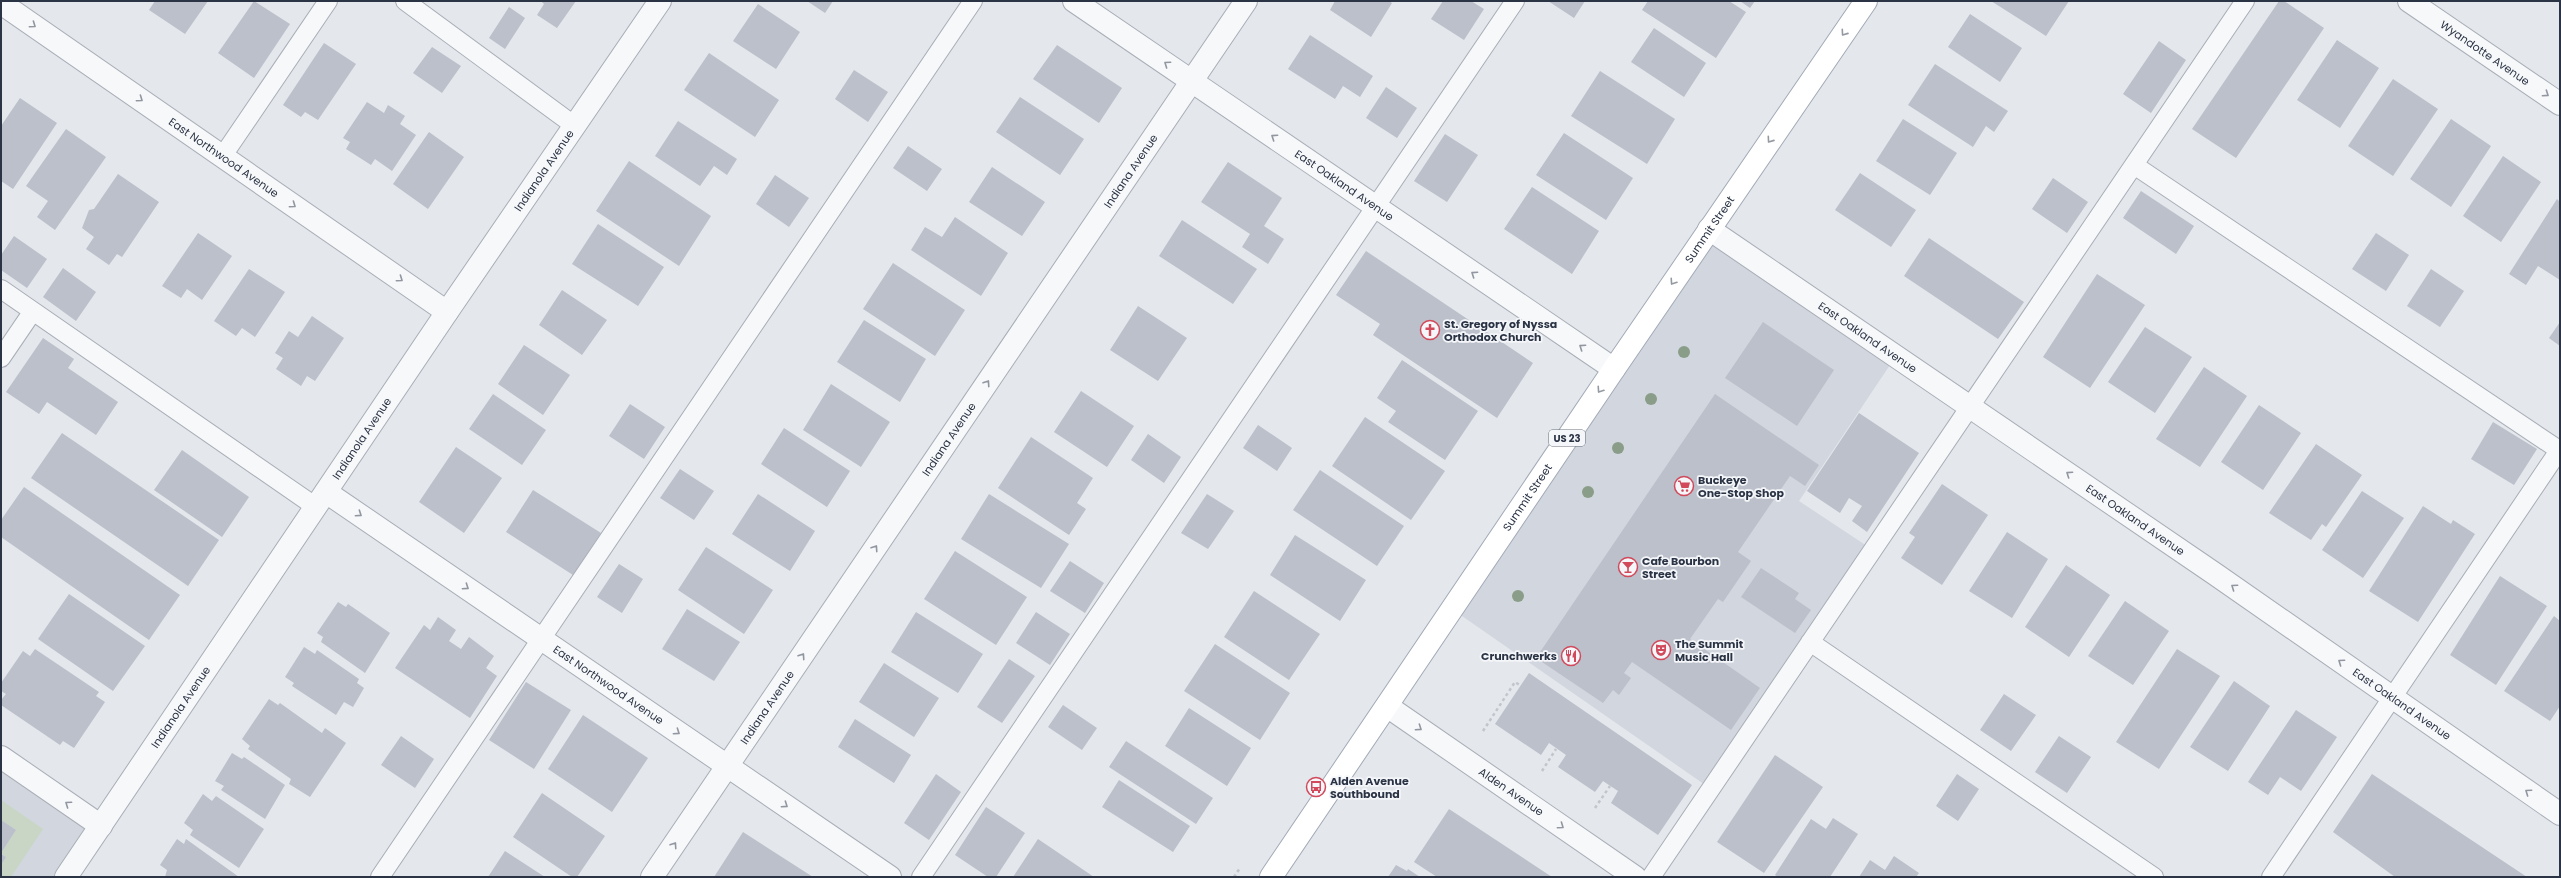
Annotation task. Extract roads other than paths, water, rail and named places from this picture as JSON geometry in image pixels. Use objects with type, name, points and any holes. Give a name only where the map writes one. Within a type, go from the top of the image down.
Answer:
[{"type":"main road","name":"Summit Street","points":[[1271,877],[1709,228],[1866,1]]},
{"type":"street","name":"Indianola Avenue","points":[[66,877],[447,312],[660,1]]},
{"type":"street","name":"East Oakland Avenue","points":[[1074,1],[1614,369]]},
{"type":"street","name":"Indiana Avenue","points":[[652,877],[1246,1]]},
{"type":"street","name":"Wyandotte Avenue","points":[[2409,1],[2560,104]]},
{"type":"street","name":"East Northwood Avenue","points":[[1,3],[447,312]]},
{"type":"street","name":"East Oakland Avenue","points":[[1709,228],[2560,814]]},
{"type":"street","name":"East Northwood Avenue","points":[[321,500],[541,639],[890,877]]},
{"type":"street","name":"Alden Avenue","points":[[1387,706],[1635,877]]},
{"type":"street","points":[[1,757],[101,826]]},
{"type":"lane","points":[[222,157],[328,1]]},
{"type":"lane","points":[[405,1],[575,126]]},
{"type":"lane","points":[[380,877],[973,1]]},
{"type":"lane","points":[[921,877],[1514,1]]},
{"type":"lane","points":[[1651,877],[2245,1]]},
{"type":"lane","points":[[2134,165],[2560,449],[2271,877]]},
{"type":"lane","points":[[1,289],[321,500]]},
{"type":"lane","points":[[1,358],[33,311]]},
{"type":"lane","points":[[1810,642],[2154,877]]},
{"type":"place","name":"St. Gregory of Nyssa Orthodox Church","points":[[1430,330]]},
{"type":"place","name":"Buckeye One-Stop Shop","points":[[1684,486]]},
{"type":"place","name":"Cafe Bourbon Street","points":[[1628,567]]},
{"type":"place","name":"The Summit Music Hall","points":[[1661,650]]},
{"type":"place","name":"Crunchwerks","points":[[1571,656]]},
{"type":"place","name":"Alden Avenue Southbound","points":[[1316,787]]}]
